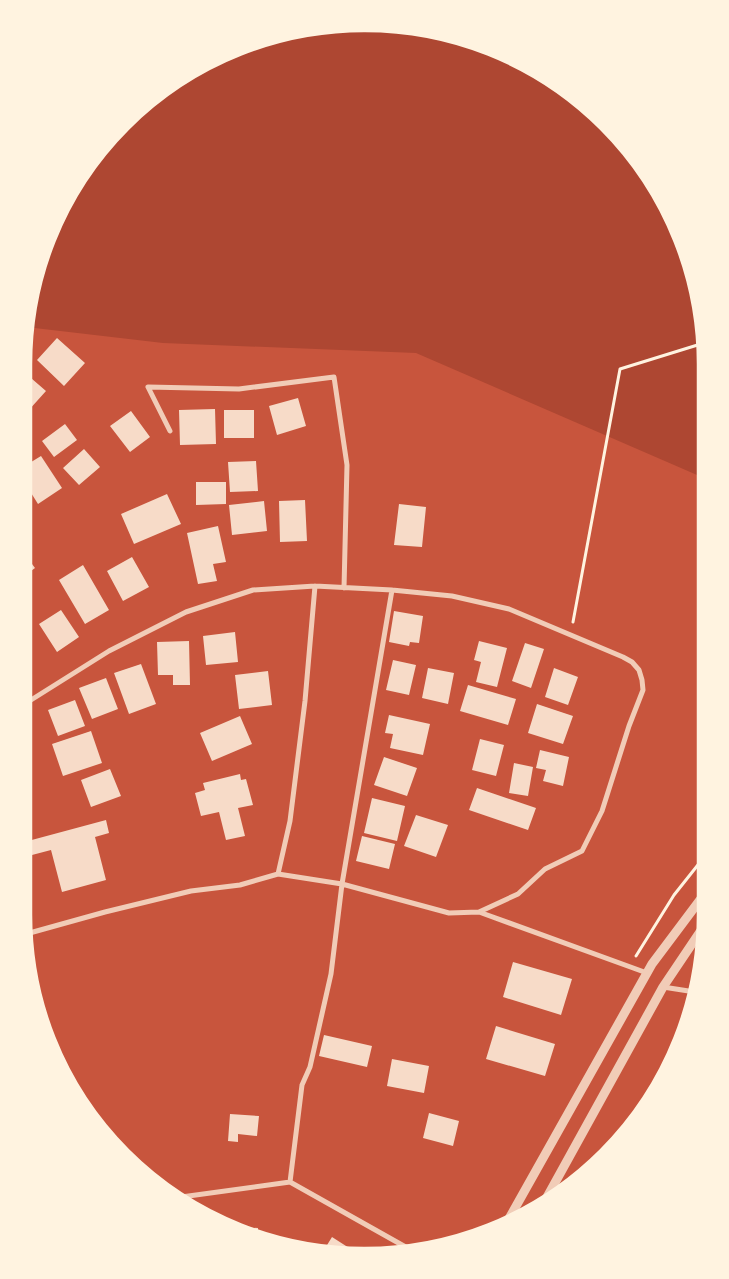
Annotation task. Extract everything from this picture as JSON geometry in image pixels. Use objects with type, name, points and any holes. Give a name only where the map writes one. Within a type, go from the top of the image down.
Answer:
[{"type":"street","points":[[170,431],[148,387],[239,389],[334,376],[348,464],[344,588]]},
{"type":"street","points":[[31,701],[110,650],[186,612],[254,590],[315,586],[392,590],[452,596],[509,609],[632,662],[639,670],[643,690],[629,726],[602,811],[582,852],[545,869],[518,894],[479,912]]},
{"type":"street","points":[[278,874],[290,821],[305,701],[315,586]]},
{"type":"street","points":[[290,1182],[302,1085],[310,1067],[331,974],[342,884],[392,590]]},
{"type":"street","points":[[32,932],[182,893],[240,885],[278,874],[342,884],[449,913],[479,912],[647,973]]},
{"type":"street","points":[[512,1213],[652,964],[698,903]]},
{"type":"street","points":[[550,1192],[663,987],[697,936]]},
{"type":"street","points":[[663,987],[688,991]]},
{"type":"street","points":[[186,1196],[290,1182],[403,1245]]},
{"type":"path","points":[[571,635],[620,369],[697,345]]},
{"type":"path","points":[[629,966],[674,896],[698,866]]},
{"type":"shaded area","points":[[364,31],[408,34],[451,43],[472,49],[512,66],[550,87],[567,100],[615,145],[642,179],[653,198],[680,257],[695,321],[698,364],[698,475],[416,353],[163,343],[33,328],[38,299],[49,257],[66,217],[87,179],[129,129],[162,100],[198,76],[237,57],[278,43],[321,34]]},
{"type":"building","points":[[57,338],[85,363],[64,386],[37,360]]},
{"type":"building","points":[[31,378],[46,391],[31,408]]},
{"type":"building","points":[[298,398],[306,426],[277,435],[269,406]]},
{"type":"building","points":[[215,409],[216,444],[180,445],[179,410]]},
{"type":"building","points":[[224,410],[254,410],[254,438],[224,438]]},
{"type":"building","points":[[131,411],[150,437],[130,452],[110,426]]},
{"type":"building","points":[[65,424],[77,440],[54,457],[42,441]]},
{"type":"building","points":[[84,449],[100,467],[79,485],[63,468]]},
{"type":"building","points":[[41,456],[62,488],[38,504],[31,493],[31,462]]},
{"type":"building","points":[[256,461],[258,491],[230,492],[228,462]]},
{"type":"building","points":[[196,482],[226,482],[226,504],[196,505]]},
{"type":"building","points":[[167,494],[181,524],[134,544],[121,514]]},
{"type":"building","points":[[305,500],[307,541],[280,542],[279,501]]},
{"type":"building","points":[[264,501],[267,531],[232,535],[229,505]]},
{"type":"building","points":[[399,504],[426,507],[422,547],[394,545]]},
{"type":"building","points":[[218,526],[226,562],[213,564],[217,581],[198,584],[187,533]]},
{"type":"building","points":[[132,557],[149,587],[123,601],[107,571]]},
{"type":"building","points":[[31,563],[35,568],[31,571]]},
{"type":"building","points":[[83,565],[109,610],[85,624],[59,580]]},
{"type":"building","points":[[61,610],[79,637],[57,652],[39,624]]},
{"type":"building","points":[[394,611],[423,616],[419,643],[410,642],[409,646],[389,642]]},
{"type":"building","points":[[235,632],[238,662],[206,665],[203,636]]},
{"type":"building","points":[[189,641],[190,685],[173,685],[173,675],[158,675],[157,642]]},
{"type":"building","points":[[479,641],[507,648],[497,687],[476,682],[481,662],[474,660]]},
{"type":"building","points":[[525,643],[544,649],[531,688],[512,681]]},
{"type":"building","points":[[393,660],[416,665],[409,695],[386,690]]},
{"type":"building","points":[[141,664],[156,704],[129,714],[114,673]]},
{"type":"building","points":[[428,668],[454,673],[448,704],[422,698]]},
{"type":"building","points":[[554,668],[578,677],[568,705],[545,697]]},
{"type":"building","points":[[268,671],[272,705],[239,709],[235,675]]},
{"type":"building","points":[[106,678],[118,709],[92,719],[79,688]]},
{"type":"building","points":[[468,685],[516,699],[508,725],[460,711]]},
{"type":"building","points":[[75,700],[85,726],[58,736],[48,710]]},
{"type":"building","points":[[537,704],[573,716],[563,744],[528,733]]},
{"type":"building","points":[[389,715],[430,724],[423,755],[390,748],[393,734],[385,733]]},
{"type":"building","points":[[240,716],[252,744],[212,761],[200,733]]},
{"type":"building","points":[[91,731],[102,763],[63,776],[52,744]]},
{"type":"building","points":[[480,739],[504,745],[496,776],[472,770]]},
{"type":"building","points":[[540,750],[569,757],[563,786],[543,781],[546,770],[536,768]]},
{"type":"building","points":[[384,757],[417,768],[407,796],[374,785]]},
{"type":"building","points":[[514,763],[533,767],[528,796],[509,793]]},
{"type":"building","points":[[110,769],[121,796],[91,807],[81,780]]},
{"type":"building","points":[[240,774],[241,780],[246,779],[253,805],[238,808],[245,836],[226,840],[219,812],[201,816],[195,793],[205,790],[203,783]]},
{"type":"building","points":[[477,788],[536,808],[528,830],[469,810]]},
{"type":"building","points":[[372,798],[405,806],[397,841],[364,833]]},
{"type":"building","points":[[416,815],[448,825],[436,857],[404,846]]},
{"type":"building","points":[[106,820],[109,833],[95,837],[106,880],[62,892],[51,850],[32,855],[31,840]]},
{"type":"building","points":[[362,836],[395,844],[389,869],[356,861]]},
{"type":"building","points":[[513,962],[572,979],[561,1015],[503,997]]},
{"type":"building","points":[[496,1026],[555,1044],[545,1076],[486,1059]]},
{"type":"building","points":[[324,1035],[372,1046],[367,1067],[319,1056]]},
{"type":"building","points":[[392,1059],[429,1066],[424,1093],[387,1086]]},
{"type":"building","points":[[429,1113],[459,1121],[453,1146],[423,1138]]},
{"type":"building","points":[[230,1114],[259,1116],[257,1136],[238,1134],[238,1142],[228,1141]]},
{"type":"building","points":[[332,1237],[348,1247],[343,1247],[327,1246]]}]
